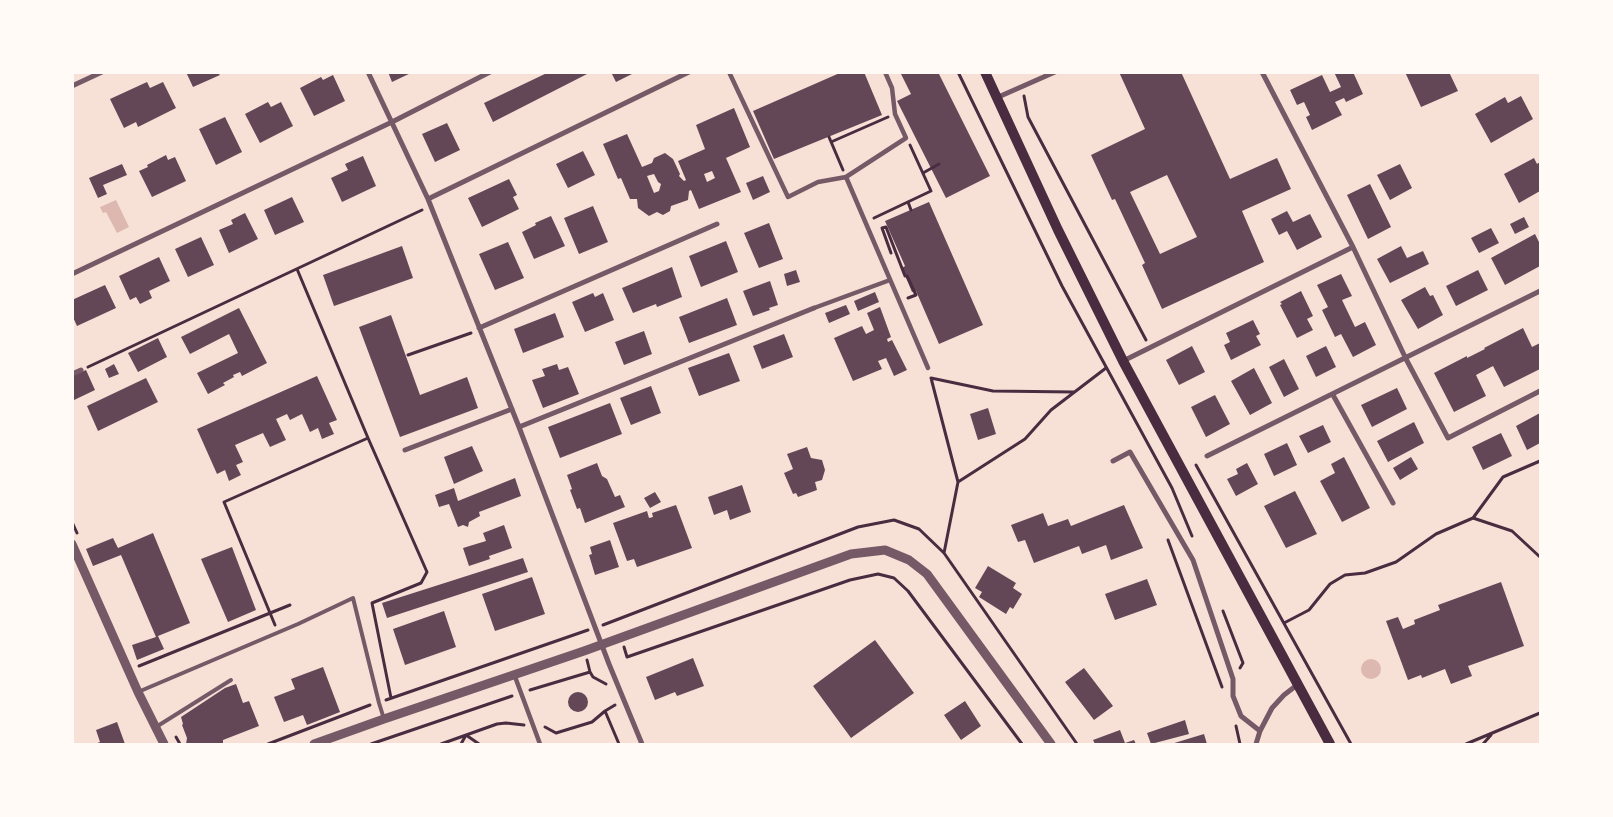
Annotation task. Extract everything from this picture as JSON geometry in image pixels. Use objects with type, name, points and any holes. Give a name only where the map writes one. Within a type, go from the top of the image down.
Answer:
[{"type":"main road","points":[[984,72],[1122,361],[1330,744]]},
{"type":"street","points":[[72,86],[102,72]]},
{"type":"street","points":[[368,72],[428,199],[519,426],[642,744]]},
{"type":"street","points":[[72,274],[392,122],[490,72]]},
{"type":"street","points":[[428,199],[690,72]]},
{"type":"street","points":[[729,72],[788,197],[818,182],[846,177],[906,138],[895,114],[892,88],[885,72]]},
{"type":"street","points":[[996,98],[1055,72]]},
{"type":"street","points":[[1262,72],[1353,247],[1406,359],[1448,438],[1540,391]]},
{"type":"street","points":[[846,177],[928,368]]},
{"type":"street","points":[[480,328],[717,224]]},
{"type":"street","points":[[1122,361],[1353,247]]},
{"type":"street","points":[[519,426],[814,308],[890,280]]},
{"type":"street","points":[[1207,456],[1540,292]]},
{"type":"street","points":[[72,374],[81,370]]},
{"type":"street","points":[[1333,395],[1393,503]]},
{"type":"street","points":[[406,450],[512,409]]},
{"type":"street","points":[[1113,461],[1130,452],[1193,560],[1233,679],[1233,696],[1241,716],[1260,731]]},
{"type":"street","points":[[72,544],[138,692],[164,744]]},
{"type":"street","points":[[314,744],[602,644],[851,554],[885,550],[909,560],[927,574],[1051,744]]},
{"type":"street","points":[[514,674],[540,744]]},
{"type":"street","points":[[1256,744],[1260,731],[1272,708],[1297,685]]},
{"type":"lane","points":[[138,692],[352,598],[384,719]]},
{"type":"lane","points":[[156,727],[231,680]]},
{"type":"path","points":[[958,72],[1062,286],[1164,474],[1195,541]]},
{"type":"path","points":[[1022,87],[1028,117],[1150,348]]},
{"type":"path","points":[[838,160],[830,139],[895,114]]},
{"type":"path","points":[[864,222],[931,191],[906,138]]},
{"type":"path","points":[[923,173],[939,164]]},
{"type":"path","points":[[908,202],[912,210]]},
{"type":"path","points":[[81,370],[424,209]]},
{"type":"path","points":[[890,280],[899,273],[882,228],[886,227],[905,276],[908,275],[916,295]]},
{"type":"path","points":[[297,269],[427,572],[421,583],[372,603],[391,698],[582,631]]},
{"type":"path","points":[[408,355],[471,333]]},
{"type":"path","points":[[928,368],[958,482],[944,553]]},
{"type":"path","points":[[958,482],[1025,439],[1051,410],[1106,368]]},
{"type":"path","points":[[931,378],[993,391],[1074,392]]},
{"type":"path","points":[[278,632],[224,502],[368,438]]},
{"type":"path","points":[[1284,623],[1308,610],[1330,584],[1345,575],[1365,573],[1396,562],[1436,534],[1473,518],[1503,477],[1540,461]]},
{"type":"path","points":[[1160,476],[1164,474]]},
{"type":"path","points":[[1200,474],[1351,744]]},
{"type":"path","points":[[1473,518],[1512,532],[1540,557]]},
{"type":"path","points":[[1022,744],[908,591],[894,578],[878,574],[850,580],[628,657],[615,621],[858,527],[894,520],[919,529],[944,553],[1077,744]]},
{"type":"path","points":[[1167,538],[1225,696]]},
{"type":"path","points":[[139,666],[290,605]]},
{"type":"path","points":[[441,744],[480,729],[506,723],[544,726],[556,733],[592,722],[616,705]]},
{"type":"path","points":[[268,744],[366,707]]},
{"type":"path","points":[[605,711],[619,744]]},
{"type":"path","points":[[1466,744],[1540,713]]},
{"type":"path","points":[[1235,723],[1240,744]]},
{"type":"path","points":[[1482,744],[1493,733]]},
{"type":"path","points":[[461,744],[466,735]]},
{"type":"path","points":[[466,735],[479,744]]},
{"type":"shaded area","points":[[116,200],[129,227],[117,233],[106,212],[103,213],[100,207]]},
{"type":"shaded area","points":[[1371,659],[1378,662],[1381,669],[1378,676],[1371,679],[1364,676],[1361,669],[1364,662]]},
{"type":"building","points":[[186,72],[217,72],[220,75],[193,87]]},
{"type":"building","points":[[388,72],[413,72],[392,82]]},
{"type":"building","points":[[549,72],[591,72],[493,122],[484,103]]},
{"type":"building","points":[[611,72],[636,72],[616,82]]},
{"type":"building","points":[[842,72],[864,72],[882,115],[774,159],[753,111]]},
{"type":"building","points":[[900,72],[938,72],[990,176],[946,198],[897,101],[911,94]]},
{"type":"building","points":[[1119,72],[1181,72],[1230,179],[1277,158],[1291,189],[1242,211],[1264,262],[1162,309],[1142,265],[1145,263],[1115,199],[1112,200],[1091,155],[1145,129]],"holes":[[[1167,175],[1197,237],[1160,254],[1130,192]]]},
{"type":"building","points":[[1334,72],[1353,72],[1363,94],[1346,102],[1344,98],[1335,102],[1342,115],[1312,130],[1306,117],[1310,115],[1304,102],[1297,105],[1290,90],[1322,75],[1330,92],[1341,87]]},
{"type":"building","points":[[1405,72],[1449,72],[1458,91],[1421,107]]},
{"type":"building","points":[[333,75],[345,101],[314,116],[300,88],[321,77],[323,80]]},
{"type":"building","points":[[147,82],[150,88],[163,82],[176,108],[138,127],[136,122],[124,128],[110,99]]},
{"type":"building","points":[[1521,96],[1533,119],[1491,143],[1475,114],[1505,97],[1508,103]]},
{"type":"building","points":[[268,102],[271,107],[281,102],[293,126],[260,143],[245,114]]},
{"type":"building","points":[[734,108],[750,147],[726,158],[741,192],[699,209],[691,190],[689,191],[688,200],[671,206],[670,211],[663,215],[657,212],[649,216],[638,208],[637,199],[630,199],[621,178],[618,179],[603,144],[627,134],[642,167],[652,163],[654,158],[665,153],[673,159],[680,174],[679,176],[684,181],[686,180],[678,161],[705,149],[696,125]],"holes":[[[712,171],[715,178],[707,182],[704,174]],[[654,174],[661,184],[659,191],[654,193],[647,176]]]},
{"type":"building","points":[[225,117],[242,152],[216,165],[199,129]]},
{"type":"building","points":[[447,123],[460,150],[435,162],[422,134]]},
{"type":"building","points":[[583,151],[595,175],[568,188],[556,164]]},
{"type":"building","points":[[166,155],[168,160],[175,157],[186,181],[152,197],[139,171]]},
{"type":"building","points":[[363,156],[376,186],[342,202],[331,178],[348,170],[345,164]]},
{"type":"building","points":[[1534,158],[1537,164],[1540,162],[1540,191],[1519,203],[1504,174]]},
{"type":"building","points":[[122,164],[127,175],[103,185],[107,194],[98,198],[89,178]]},
{"type":"building","points":[[1400,164],[1412,188],[1390,200],[1377,175]]},
{"type":"building","points":[[763,176],[770,192],[753,200],[746,183]]},
{"type":"building","points":[[509,179],[517,195],[513,197],[519,209],[482,227],[468,198]]},
{"type":"building","points":[[1370,184],[1391,227],[1368,239],[1347,195]]},
{"type":"building","points":[[292,197],[304,222],[275,235],[264,210]]},
{"type":"building","points":[[929,202],[983,325],[939,344],[916,291],[912,292],[902,268],[905,266],[885,221]]},
{"type":"building","points":[[593,206],[608,242],[579,254],[564,218]]},
{"type":"building","points":[[1287,211],[1293,222],[1310,214],[1322,237],[1297,250],[1287,231],[1279,235],[1271,219]]},
{"type":"building","points":[[245,213],[258,239],[229,253],[219,230],[233,224],[231,220]]},
{"type":"building","points":[[551,216],[565,246],[534,259],[522,232],[536,225],[535,223]]},
{"type":"building","points":[[1524,217],[1529,227],[1515,234],[1510,224]]},
{"type":"building","points":[[769,223],[783,259],[759,268],[744,233]]},
{"type":"building","points":[[1491,228],[1499,243],[1479,253],[1471,238]]},
{"type":"building","points":[[1535,234],[1540,244],[1540,266],[1505,285],[1491,258]]},
{"type":"building","points":[[201,237],[214,265],[188,277],[175,249]]},
{"type":"building","points":[[726,241],[738,272],[701,287],[689,256]]},
{"type":"building","points":[[508,242],[524,278],[495,290],[479,254]]},
{"type":"building","points":[[402,246],[413,278],[334,306],[323,275]]},
{"type":"building","points":[[1401,246],[1407,258],[1423,251],[1429,264],[1390,283],[1377,259]]},
{"type":"building","points":[[159,257],[170,281],[149,291],[152,298],[140,304],[136,297],[130,300],[119,276]]},
{"type":"building","points":[[672,267],[682,297],[657,307],[656,304],[633,313],[622,288]]},
{"type":"building","points":[[796,270],[800,282],[787,286],[784,274]]},
{"type":"building","points":[[1478,270],[1488,290],[1456,306],[1446,286]]},
{"type":"building","points":[[1341,274],[1352,296],[1342,300],[1355,327],[1365,322],[1376,345],[1353,357],[1341,334],[1335,337],[1322,310],[1328,307],[1317,285]]},
{"type":"building","points":[[770,281],[778,305],[753,316],[743,291]]},
{"type":"building","points":[[105,285],[116,308],[77,326],[72,315],[72,300]]},
{"type":"building","points":[[1425,287],[1430,296],[1433,295],[1443,315],[1418,329],[1401,300]]},
{"type":"building","points":[[1301,291],[1313,316],[1307,319],[1313,330],[1297,338],[1280,302]]},
{"type":"building","points":[[875,292],[879,302],[858,311],[854,301]]},
{"type":"building","points":[[593,293],[595,297],[603,293],[614,320],[585,332],[572,302]]},
{"type":"building","points":[[727,298],[737,325],[689,343],[679,317]]},
{"type":"building","points":[[846,305],[850,314],[829,323],[825,313]]},
{"type":"building","points":[[880,307],[891,337],[887,339],[888,342],[892,340],[907,370],[894,376],[886,358],[878,361],[882,369],[853,381],[834,338],[862,326],[866,334],[874,330],[867,313]]},
{"type":"building","points":[[239,308],[267,363],[242,376],[240,372],[233,375],[234,377],[223,383],[225,385],[208,394],[197,373],[238,353],[229,334],[190,354],[181,337]]},
{"type":"building","points":[[555,313],[564,337],[523,353],[514,329]]},
{"type":"building","points":[[391,315],[420,395],[467,377],[478,408],[400,437],[359,327]]},
{"type":"building","points":[[1253,320],[1260,334],[1256,336],[1261,345],[1231,360],[1224,345],[1230,342],[1226,333]]},
{"type":"building","points":[[1523,328],[1532,347],[1540,343],[1540,369],[1504,387],[1493,366],[1476,375],[1486,396],[1454,412],[1434,373],[1485,349]]},
{"type":"building","points":[[644,331],[652,354],[624,365],[615,342]]},
{"type":"building","points":[[784,334],[793,357],[762,369],[753,346]]},
{"type":"building","points":[[158,338],[167,357],[138,372],[128,353]]},
{"type":"building","points":[[1192,346],[1205,372],[1179,385],[1166,360]]},
{"type":"building","points":[[1326,346],[1336,367],[1316,377],[1306,356]]},
{"type":"building","points":[[729,353],[740,381],[699,396],[688,368]]},
{"type":"building","points":[[1284,359],[1299,389],[1284,397],[1269,367]]},
{"type":"building","points":[[114,364],[119,374],[109,378],[105,369]]},
{"type":"building","points":[[557,364],[559,370],[568,367],[579,394],[543,408],[532,380],[545,376],[542,369]]},
{"type":"building","points":[[1254,368],[1272,403],[1250,415],[1231,381]]},
{"type":"building","points":[[86,370],[95,390],[72,401],[72,376]]},
{"type":"building","points":[[317,376],[337,420],[329,423],[334,434],[322,439],[318,428],[310,432],[302,414],[290,420],[287,414],[276,419],[286,440],[270,447],[263,433],[235,445],[243,462],[236,465],[241,475],[229,481],[225,470],[217,474],[197,429]]},
{"type":"building","points":[[146,378],[158,402],[98,431],[87,406]]},
{"type":"building","points":[[651,386],[661,413],[631,425],[620,398]]},
{"type":"building","points":[[1397,388],[1407,409],[1372,427],[1361,405]]},
{"type":"building","points":[[1215,395],[1230,424],[1206,437],[1191,407]]},
{"type":"building","points":[[610,403],[622,434],[560,458],[548,427]]},
{"type":"building","points":[[988,408],[996,434],[978,440],[970,414]]},
{"type":"building","points":[[1540,413],[1540,443],[1527,450],[1516,426]]},
{"type":"building","points":[[1414,422],[1424,443],[1388,462],[1377,441]]},
{"type":"building","points":[[1323,425],[1331,442],[1308,453],[1299,436]]},
{"type":"building","points":[[1501,433],[1512,456],[1483,470],[1472,447]]},
{"type":"building","points":[[1287,443],[1297,465],[1274,476],[1264,454]]},
{"type":"building","points":[[472,446],[483,471],[454,484],[444,457]]},
{"type":"building","points":[[807,447],[811,458],[822,460],[825,470],[822,480],[815,482],[817,490],[798,497],[796,493],[793,494],[784,473],[793,469],[787,454]]},
{"type":"building","points":[[1344,457],[1370,508],[1342,522],[1320,481],[1335,473],[1331,464]]},
{"type":"building","points":[[1411,457],[1418,469],[1400,480],[1393,468]]},
{"type":"building","points":[[597,463],[602,476],[607,479],[615,497],[620,495],[625,507],[585,523],[580,508],[577,509],[567,475]]},
{"type":"building","points":[[1247,463],[1258,484],[1236,496],[1227,479],[1238,474],[1236,469]]},
{"type":"building","points":[[515,478],[521,496],[479,512],[480,516],[469,522],[468,527],[463,525],[458,527],[449,504],[439,507],[435,495],[454,488],[458,501]]},
{"type":"building","points":[[742,485],[751,512],[730,520],[727,510],[714,515],[708,497]]},
{"type":"building","points":[[1295,491],[1317,534],[1286,548],[1264,506]]},
{"type":"building","points":[[655,492],[661,502],[650,508],[644,498]]},
{"type":"building","points":[[676,505],[692,548],[637,567],[634,559],[627,561],[613,523],[647,511],[649,518],[653,517],[652,513]]},
{"type":"building","points":[[1124,505],[1143,548],[1111,560],[1106,545],[1082,554],[1079,546],[1034,563],[1025,540],[1018,542],[1011,525],[1043,513],[1048,526],[1068,519],[1071,526]]},
{"type":"building","points":[[504,525],[512,548],[489,556],[490,559],[469,566],[463,548],[486,541],[483,533]]},
{"type":"building","points":[[153,533],[190,623],[158,636],[164,649],[137,660],[132,645],[156,637],[121,555],[93,566],[86,549],[113,538],[118,548]]},
{"type":"building","points":[[610,540],[619,567],[595,575],[589,555],[592,554],[590,547]]},
{"type":"building","points":[[232,547],[256,610],[228,622],[201,559]]},
{"type":"building","points":[[523,558],[528,572],[387,618],[382,603]]},
{"type":"building","points":[[988,566],[1016,583],[1013,588],[1022,594],[1013,609],[1010,607],[1006,614],[979,597],[982,592],[975,588]]},
{"type":"building","points":[[532,577],[545,614],[495,631],[482,594]]},
{"type":"building","points":[[1147,579],[1157,605],[1115,620],[1105,594]]},
{"type":"building","points":[[1501,582],[1524,646],[1468,666],[1472,676],[1451,684],[1445,669],[1422,678],[1421,675],[1408,680],[1386,621],[1398,617],[1403,629],[1415,624],[1414,620],[1440,610],[1438,605]]},
{"type":"building","points":[[444,611],[456,647],[405,665],[393,629]]},
{"type":"building","points":[[875,640],[914,693],[851,738],[813,686]]},
{"type":"building","points":[[693,658],[704,686],[677,696],[675,692],[655,700],[646,677]]},
{"type":"building","points":[[323,667],[340,712],[307,725],[303,715],[284,722],[274,697],[295,689],[291,679]]},
{"type":"building","points":[[1084,668],[1113,706],[1094,720],[1065,682]]},
{"type":"building","points":[[236,684],[243,703],[249,701],[259,726],[223,740],[223,744],[186,744],[187,738],[181,717],[225,688]]},
{"type":"building","points":[[578,692],[585,695],[588,702],[585,709],[578,712],[571,709],[568,702],[571,695]]},
{"type":"building","points":[[965,701],[981,726],[961,740],[944,715]]},
{"type":"building","points":[[1185,720],[1189,734],[1151,744],[1147,733]]},
{"type":"building","points":[[117,722],[125,744],[95,744],[100,742],[96,730]]},
{"type":"building","points":[[1120,730],[1125,743],[1134,740],[1136,744],[1095,744],[1093,740]]},
{"type":"building","points":[[1204,734],[1207,744],[1171,744]]}]
